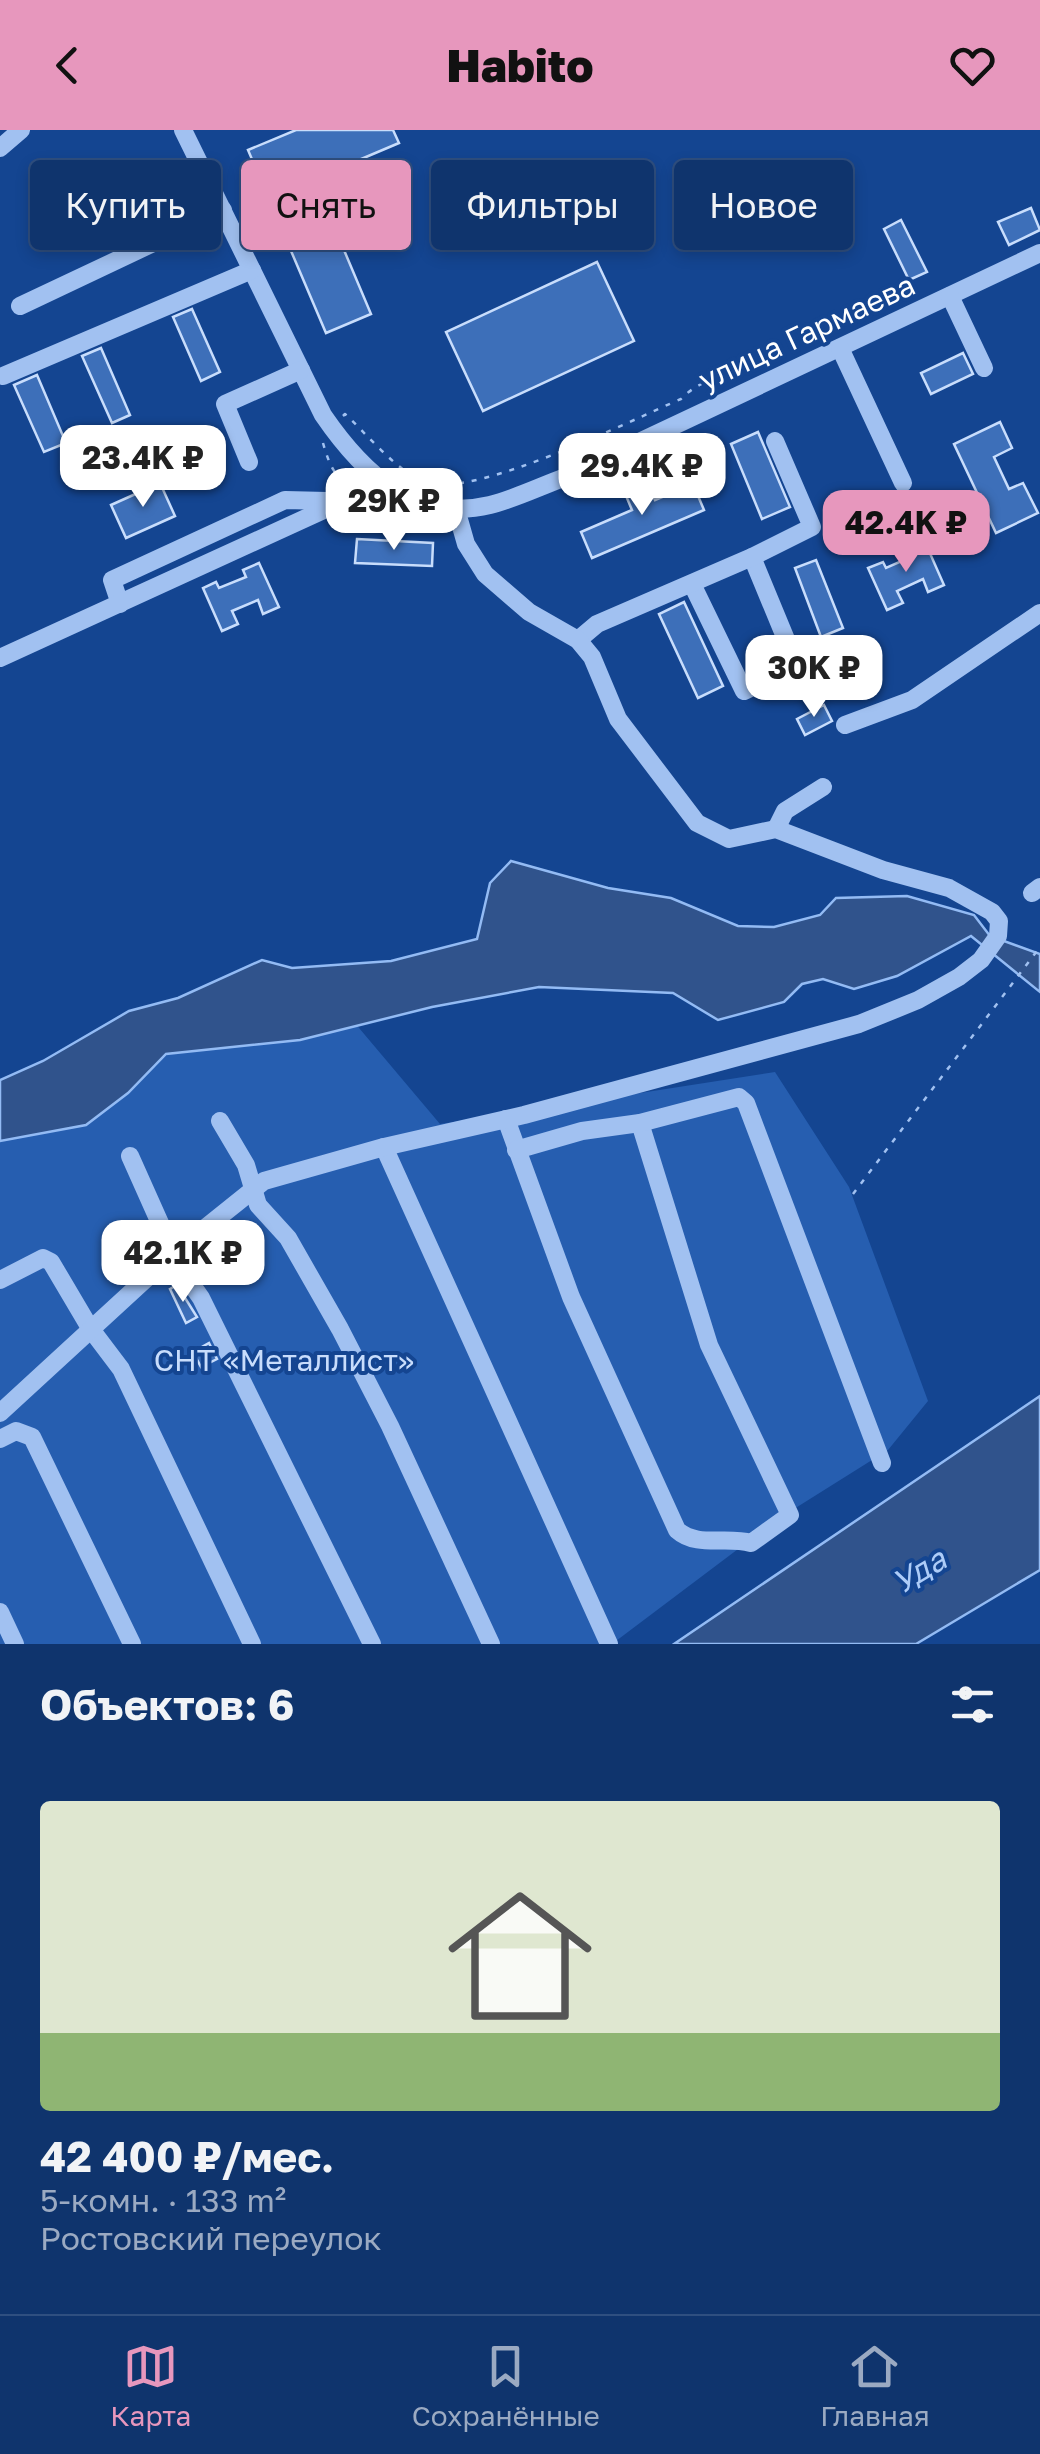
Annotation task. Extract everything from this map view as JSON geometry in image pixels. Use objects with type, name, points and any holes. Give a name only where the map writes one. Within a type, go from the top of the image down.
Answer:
[{"type":"street","points":[[0,148],[21,130]]},
{"type":"street","points":[[183,130],[330,425],[360,464],[398,493]]},
{"type":"street","points":[[20,306],[222,210]]},
{"type":"street","name":"улица Гармаева","points":[[0,658],[347,494],[369,502],[398,493],[430,505],[456,509],[490,505],[564,478],[1040,253]]},
{"type":"street","points":[[3,376],[252,270]]},
{"type":"street","points":[[950,296],[984,368]]},
{"type":"street","points":[[840,348],[903,483]]},
{"type":"street","points":[[249,462],[226,404],[301,370]]},
{"type":"street","points":[[578,640],[597,624],[812,527],[775,441]]},
{"type":"street","points":[[0,1413],[174,1252],[274,1176],[506,1119],[859,1024],[918,1000],[981,960],[998,936],[999,921],[992,912],[949,888],[883,870],[776,829],[728,838],[697,823],[618,720],[592,657],[578,640],[529,612],[485,574],[466,544],[456,509]]},
{"type":"street","points":[[692,584],[744,691],[797,666],[752,557]]},
{"type":"street","points":[[845,725],[912,700],[1040,612]]},
{"type":"street","points":[[776,829],[785,811],[823,787]]},
{"type":"street","points":[[516,1150],[582,1131],[640,1122],[739,1098],[746,1102],[882,1463]]},
{"type":"street","points":[[506,1119],[571,1297],[678,1530],[694,1541],[732,1538],[751,1543],[790,1515],[710,1345],[640,1122]]},
{"type":"street","points":[[220,1121],[246,1165],[258,1205],[288,1238],[340,1328],[492,1644]]},
{"type":"street","points":[[384,1147],[609,1644]]},
{"type":"street","points":[[130,1156],[180,1268],[209,1315],[372,1644]]},
{"type":"street","points":[[0,1280],[47,1259],[90,1328],[111,1351],[252,1644]]},
{"type":"street","points":[[0,1439],[16,1431],[32,1437],[132,1644]]},
{"type":"street","points":[[0,1612],[16,1644]]},
{"type":"path","points":[[347,494],[330,462],[321,432],[345,414],[405,471],[427,483],[461,484],[529,462],[682,399],[698,384],[721,374],[752,368],[760,386]]},
{"type":"path","points":[[853,1194],[1040,948]]},
{"type":"green space","name":"СНТ «Металлист»","points":[[354,1022],[440,1124],[775,1072],[849,1187],[928,1401],[888,1450],[778,1519],[612,1644],[0,1644],[0,1132],[146,1062],[209,1041]]},
{"type":"water","points":[[511,861],[608,888],[671,898],[738,926],[774,927],[820,915],[836,898],[907,896],[974,915],[990,936],[1040,954],[1040,992],[971,936],[897,976],[854,989],[823,979],[802,984],[784,1002],[718,1020],[673,993],[539,987],[432,1007],[300,1040],[166,1054],[128,1093],[86,1125],[0,1141],[0,1080],[43,1061],[129,1011],[178,998],[262,960],[292,968],[391,961],[477,939],[490,883]]},
{"type":"water","name":"Уда","points":[[1040,1396],[1040,1570],[916,1644],[674,1644]]},
{"type":"building","points":[[296,130],[393,130],[399,143],[359,160],[252,160],[248,150]]},
{"type":"building","points":[[1031,208],[1040,230],[1009,245],[998,222]]},
{"type":"building","points":[[901,220],[927,272],[909,280],[884,229]]},
{"type":"building","points":[[291,250],[344,250],[371,314],[326,333]]},
{"type":"building","points":[[597,262],[634,341],[483,411],[446,332]]},
{"type":"building","points":[[192,309],[220,372],[201,381],[173,317]]},
{"type":"building","points":[[101,348],[130,415],[112,423],[82,356]]},
{"type":"building","points":[[963,353],[973,374],[931,394],[921,373]]},
{"type":"building","points":[[37,375],[66,443],[44,452],[14,385]]},
{"type":"building","points":[[1000,422],[1012,448],[994,457],[1009,489],[1023,483],[1038,513],[996,533],[954,444]]},
{"type":"building","points":[[758,432],[790,507],[762,519],[731,444]]},
{"type":"building","points":[[647,482],[655,500],[693,484],[704,510],[592,558],[581,532],[632,510],[624,491]]},
{"type":"building","points":[[160,483],[175,516],[126,538],[111,505]]},
{"type":"building","points":[[357,539],[433,543],[432,566],[355,563]]},
{"type":"building","points":[[925,542],[944,585],[928,592],[923,579],[897,591],[903,603],[887,610],[868,568],[883,562],[886,568],[911,557],[908,550]]},
{"type":"building","points":[[816,560],[843,628],[821,637],[795,568]]},
{"type":"building","points":[[259,563],[279,607],[263,614],[258,600],[232,611],[238,624],[222,631],[203,588],[216,582],[219,588],[246,577],[243,570]]},
{"type":"building","points":[[684,602],[723,686],[698,698],[659,614]]},
{"type":"building","points":[[824,705],[832,721],[805,735],[797,719]]},
{"type":"building","points":[[177,1285],[197,1317],[186,1323],[170,1289]]},
{"type":"building","points":[[209,1343],[217,1359],[201,1367],[193,1352]]}]
